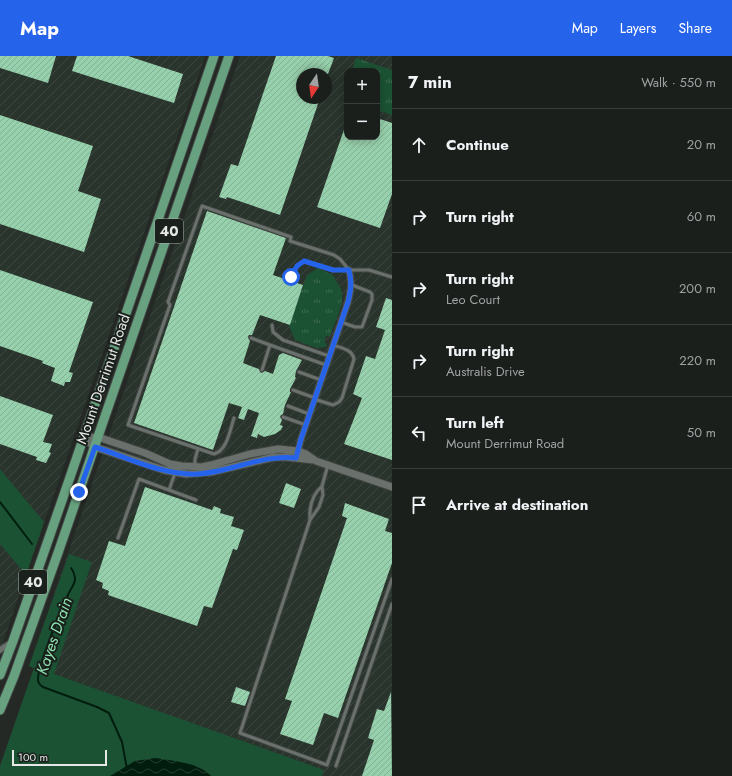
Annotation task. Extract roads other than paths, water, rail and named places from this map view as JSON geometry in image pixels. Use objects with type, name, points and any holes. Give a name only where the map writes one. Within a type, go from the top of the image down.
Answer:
[{"type":"main road","name":"Mount Derrimut Road","points":[[1,670],[13,641],[214,56]]},
{"type":"main road","name":"Mount Derrimut Road","points":[[0,710],[14,676],[95,447],[229,56]]},
{"type":"main road","points":[[1,670],[14,676]]},
{"type":"street","points":[[297,455],[314,399],[348,302],[352,285],[349,270]]},
{"type":"street","points":[[83,438],[98,437],[145,453],[163,461],[175,469]]},
{"type":"street","points":[[83,438],[95,447],[159,468],[196,470],[230,468],[274,457],[297,455],[392,487]]},
{"type":"street","points":[[0,650],[13,641]]},
{"type":"lane","points":[[234,418],[224,446],[219,452],[211,454],[128,425],[170,305],[168,302],[202,206],[291,237],[290,241],[334,255],[340,259],[349,270]]},
{"type":"lane","points":[[291,277],[297,266],[304,261],[333,270],[369,270],[392,277]]},
{"type":"lane","points":[[341,322],[355,327],[362,326],[372,300],[372,294],[370,292],[352,285]]},
{"type":"lane","points":[[272,324],[273,332],[276,336],[283,340],[329,356]]},
{"type":"lane","points":[[251,338],[326,365]]},
{"type":"lane","points":[[262,370],[270,345]]},
{"type":"lane","points":[[293,390],[333,405],[339,402],[342,398],[354,359],[350,352],[333,345]]},
{"type":"lane","points":[[299,372],[321,380]]},
{"type":"lane","points":[[288,406],[309,414]]},
{"type":"lane","points":[[283,417],[306,425]]},
{"type":"lane","points":[[196,470],[195,459],[198,450]]},
{"type":"lane","points":[[310,520],[321,503],[323,495],[322,486],[328,465]]},
{"type":"lane","points":[[169,490],[175,469]]},
{"type":"lane","points":[[118,538],[139,480],[196,500]]},
{"type":"lane","points":[[322,486],[316,491],[310,507],[310,520],[240,733],[327,765],[392,579]]},
{"type":"lane","points":[[336,766],[392,604]]},
{"type":"water","points":[[155,758],[192,765],[206,771],[211,776],[110,776],[135,761]]},
{"type":"waterway","name":"Kayes Drain","points":[[0,502],[32,544]]},
{"type":"waterway","name":"Kayes Drain","points":[[71,568],[74,572],[75,580],[45,652],[38,682],[43,687],[109,713],[122,742],[127,769]]}]
